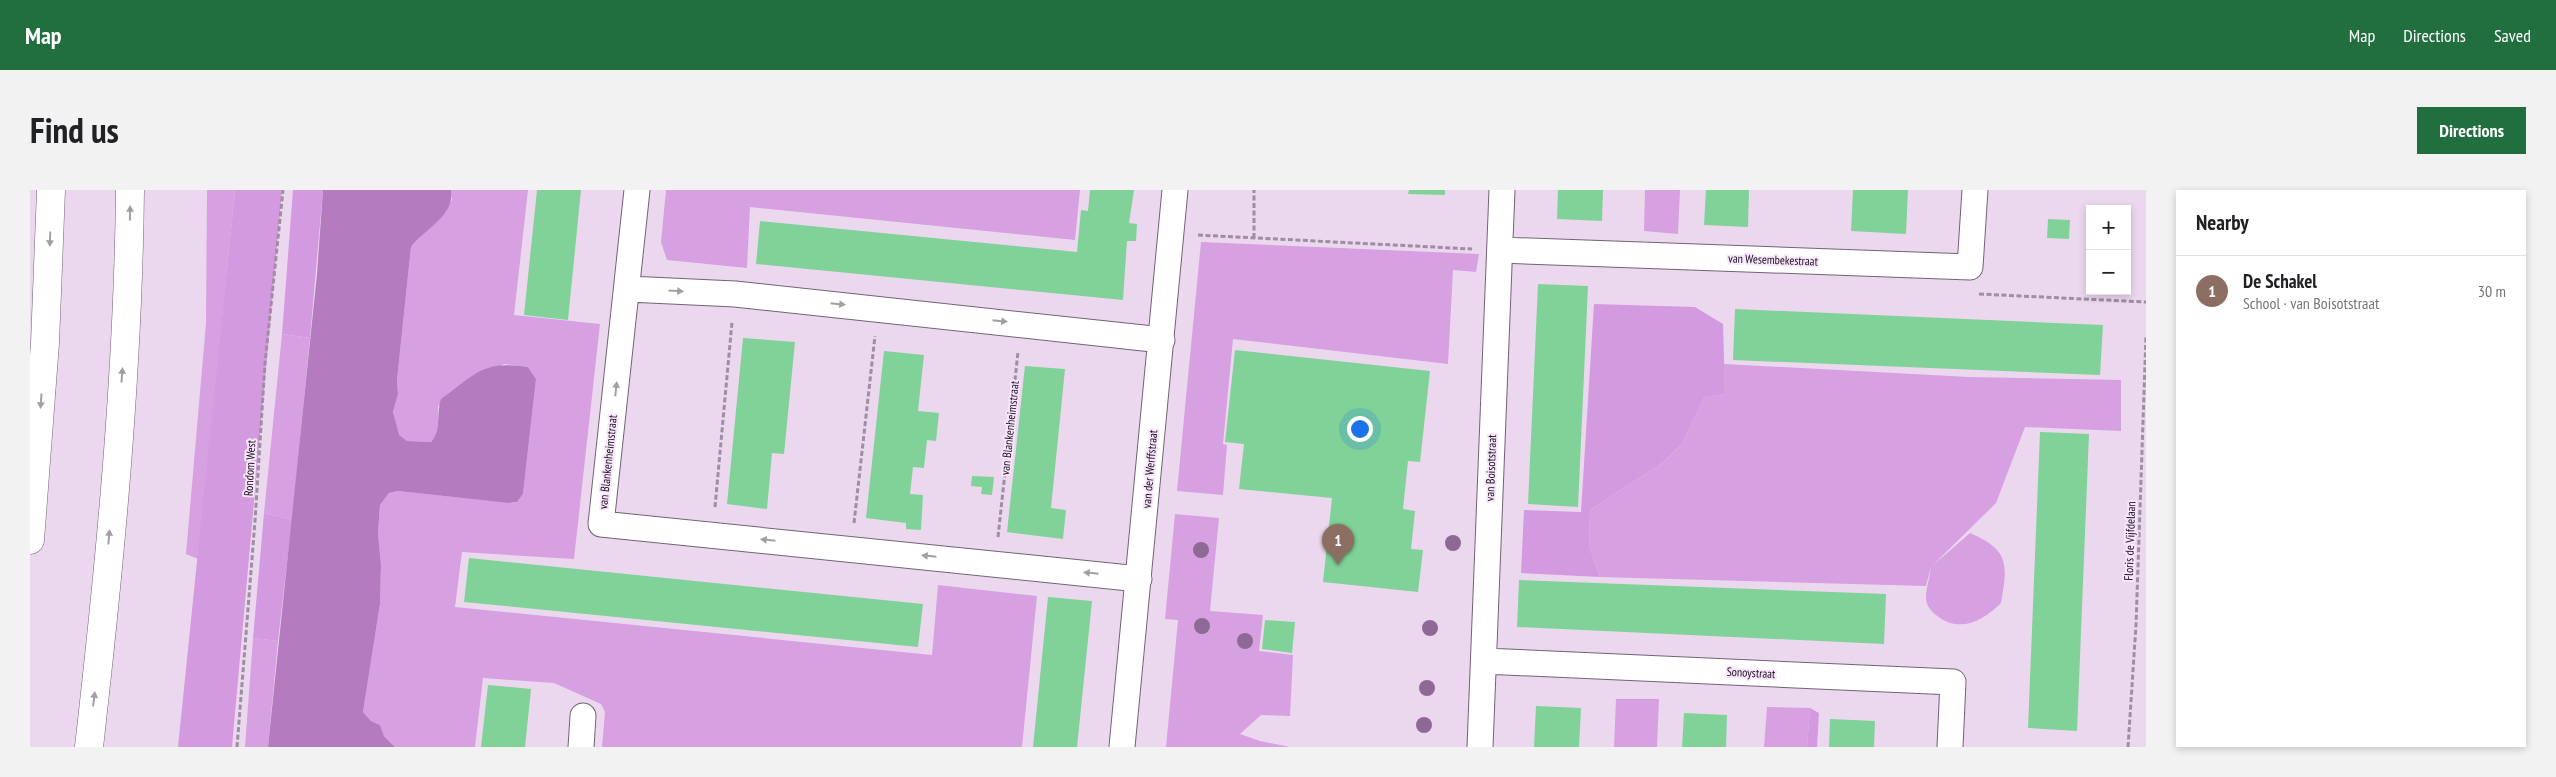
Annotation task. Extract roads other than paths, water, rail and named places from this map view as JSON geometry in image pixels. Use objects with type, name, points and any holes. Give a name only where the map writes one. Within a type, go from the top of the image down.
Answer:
[{"type":"highway","points":[[30,540],[45,343],[52,190]]},
{"type":"highway","points":[[88,747],[99,656],[116,465],[123,359],[130,190]]},
{"type":"street","name":"van Blankenheimstraat","points":[[637,190],[628,288],[601,524],[1139,579]]},
{"type":"street","name":"van der Werffstraat","points":[[1122,747],[1175,190]]},
{"type":"street","name":"van Boisotstraat","points":[[1480,747],[1502,190]]},
{"type":"street","name":"van Wesembekestraat","points":[[1500,250],[1970,267],[1975,190]]},
{"type":"street","points":[[628,288],[735,294],[1162,340]]},
{"type":"street","name":"Sonoystraat","points":[[1484,661],[1953,682],[1950,747]]},
{"type":"street","points":[[580,747],[583,716]]},
{"type":"place","name":"De Schakel","points":[[1338,565]]}]
